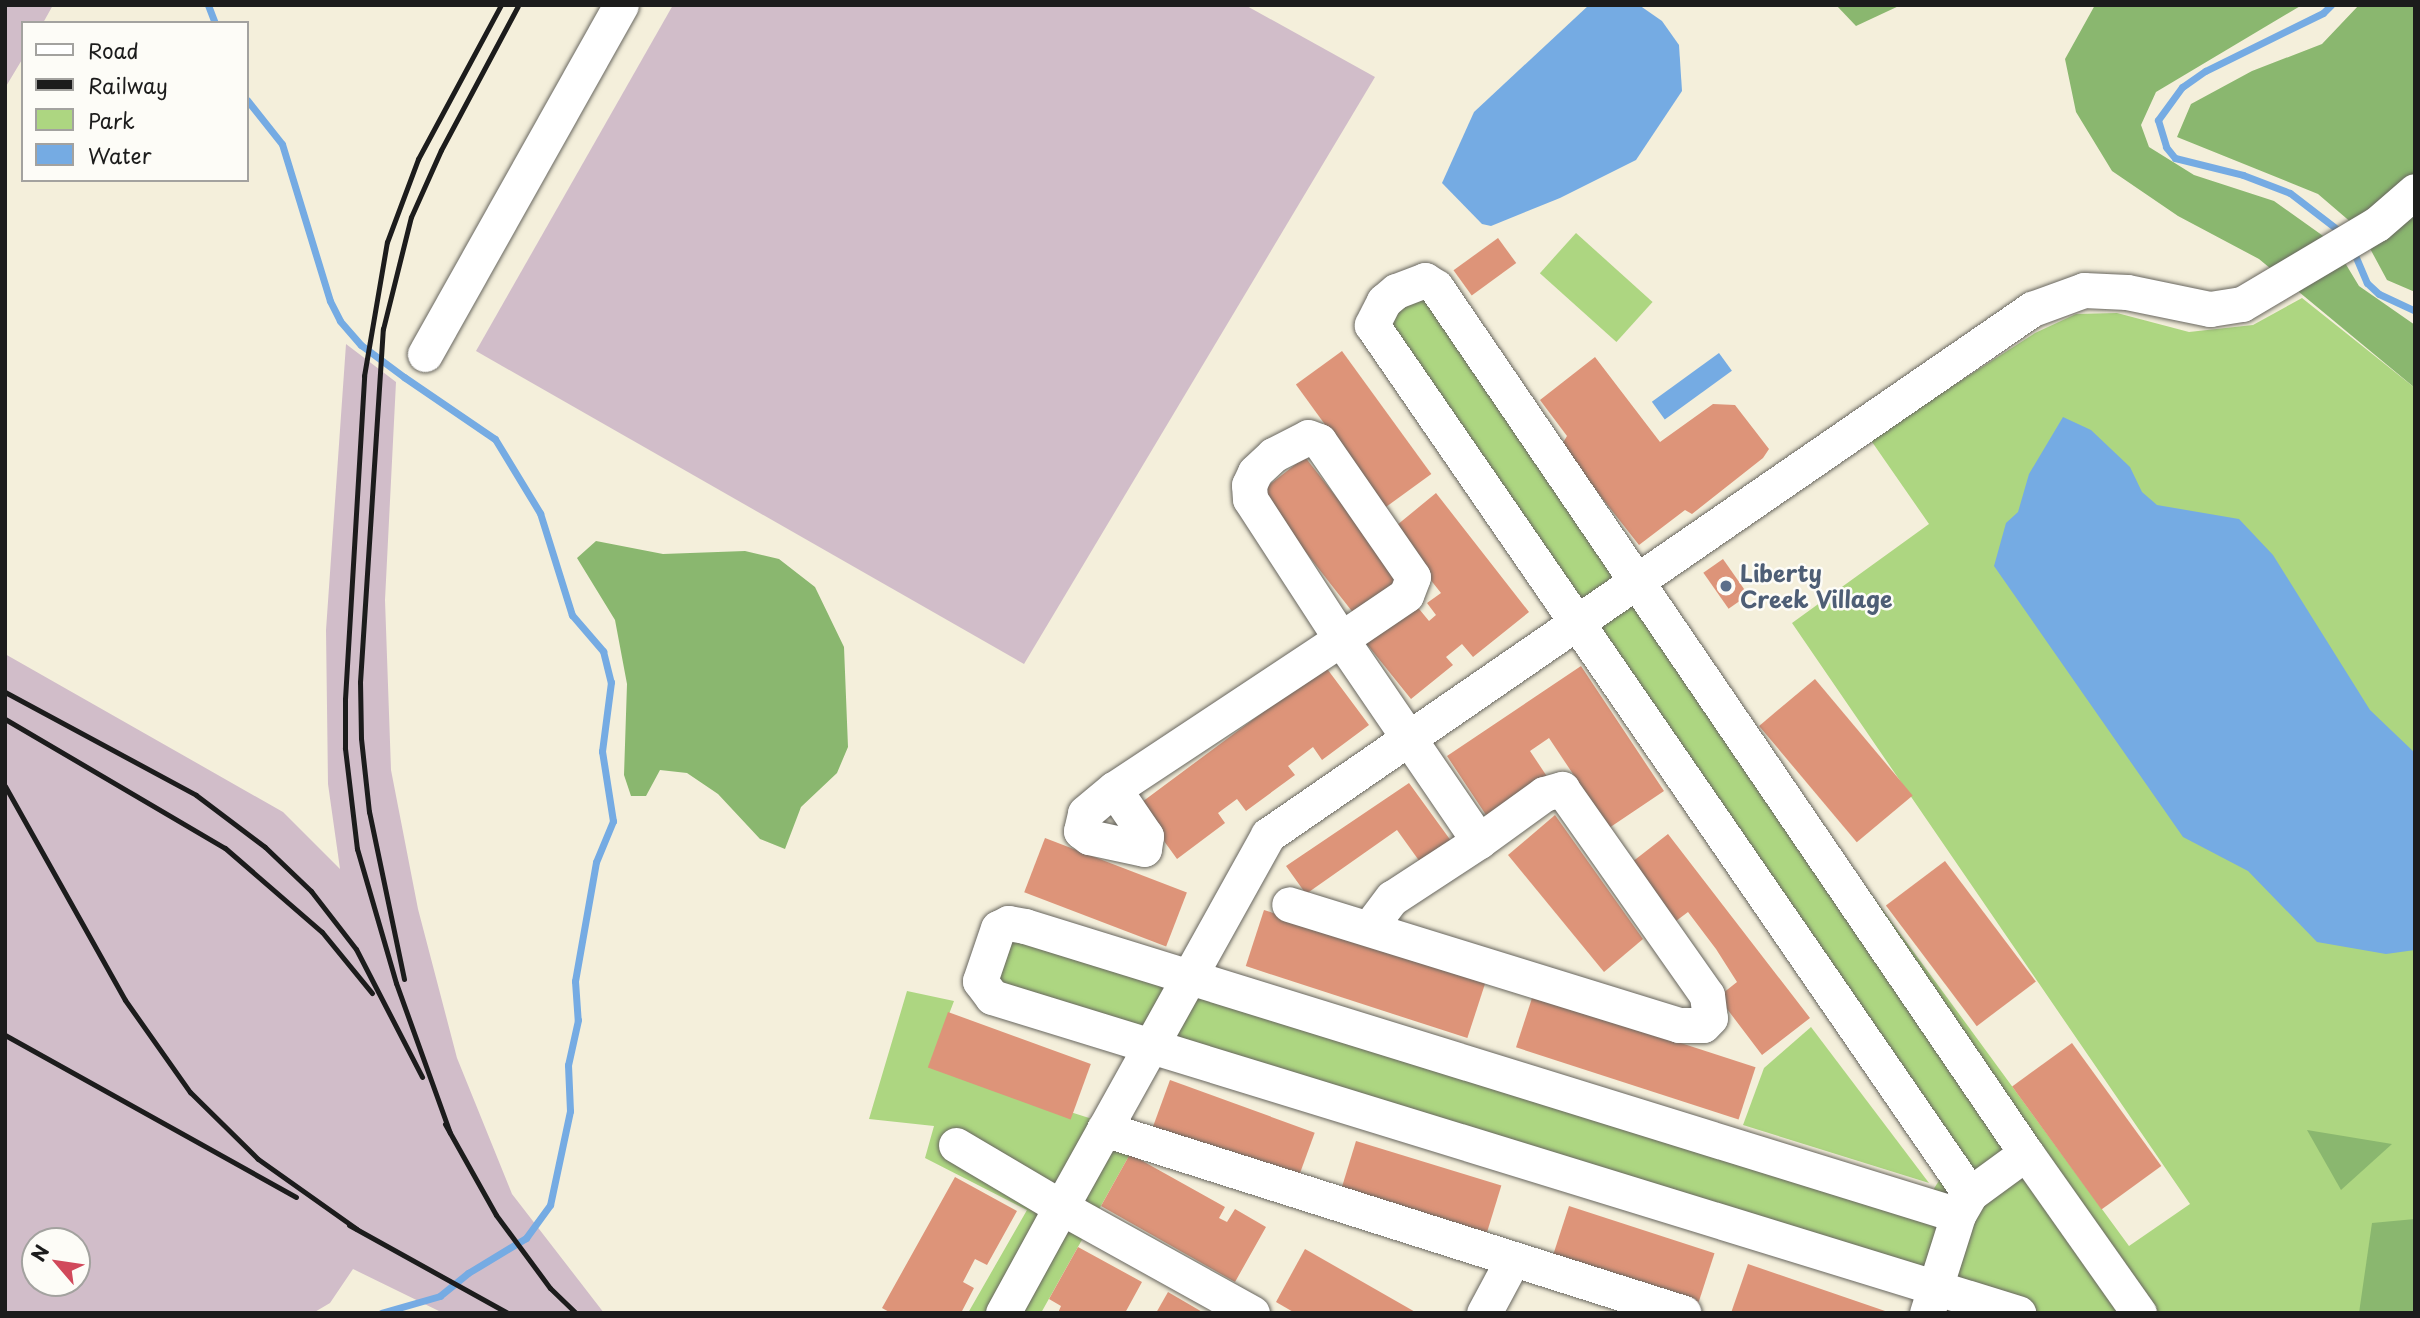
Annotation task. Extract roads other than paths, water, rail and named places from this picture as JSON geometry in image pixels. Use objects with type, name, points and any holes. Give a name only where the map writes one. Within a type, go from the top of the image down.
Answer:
[{"type":"street","points":[[425,354],[621,5]]},
{"type":"street","points":[[1003,1313],[1268,835],[1575,621],[2032,309],[2084,290],[2127,292],[2210,309],[2242,304],[2362,233],[2415,191]]},
{"type":"street","points":[[1964,1204],[1575,621],[1371,325],[1384,301],[1396,291],[1425,280],[1436,287],[2026,1153],[2139,1313]]},
{"type":"street","points":[[1114,789],[1340,639],[1406,595],[1413,578],[1319,440],[1308,437],[1295,441],[1255,472],[1249,485],[1250,499],[1340,639],[1479,841]]},
{"type":"street","points":[[1289,904],[1369,929],[1679,1025],[1703,1025],[1710,1018],[1707,995],[1562,789],[1544,794],[1392,898],[1369,929]]},
{"type":"street","points":[[1964,1204],[1187,978],[1026,926],[1008,923],[998,928],[980,981],[984,992],[1931,1299],[2018,1313]]},
{"type":"street","points":[[1104,1129],[1684,1313]]},
{"type":"street","points":[[956,1145],[1252,1313]]},
{"type":"street","points":[[1931,1299],[1964,1204],[2026,1153]]},
{"type":"street","points":[[1484,1313],[1513,1259]]},
{"type":"water","points":[[1589,5],[1639,5],[1662,21],[1679,45],[1682,91],[1636,160],[1560,198],[1491,226],[1482,224],[1442,183],[1474,112]]},
{"type":"water","points":[[1719,353],[1732,371],[1665,420],[1652,402]]},
{"type":"water","points":[[2063,417],[2091,430],[2130,467],[2142,492],[2157,505],[2239,519],[2273,555],[2370,710],[2415,753],[2415,950],[2386,954],[2317,942],[2248,871],[2183,837],[1994,566],[2006,523],[2018,512],[2029,474]]},
{"type":"waterway","points":[[208,5],[214,21]]},
{"type":"waterway","points":[[2331,5],[2323,13],[2205,71],[2182,87],[2158,120],[2166,147],[2175,158],[2243,175],[2290,193],[2342,233]]},
{"type":"waterway","points":[[248,101],[282,144],[330,301],[340,321],[361,345],[495,439],[540,513],[572,615],[603,651],[611,682],[602,751],[613,821],[596,862],[575,981],[578,1020],[568,1065],[570,1111],[550,1205],[526,1238],[468,1273],[440,1296],[381,1313]]},
{"type":"waterway","points":[[2352,248],[2367,283],[2379,294],[2415,311]]},
{"type":"railway","points":[[450,1133],[396,983],[357,849],[345,748],[345,699],[364,376],[387,242],[418,159],[501,5]]},
{"type":"railway","points":[[404,979],[369,812],[361,738],[360,682],[383,329],[411,217],[441,150],[518,6]]},
{"type":"railway","points":[[5,692],[196,795],[265,847],[311,891],[356,949],[422,1077]]},
{"type":"railway","points":[[5,719],[225,848],[322,932],[372,993]]},
{"type":"railway","points":[[5,786],[125,1000],[190,1092],[258,1159],[357,1229]]},
{"type":"railway","points":[[5,1035],[296,1197]]},
{"type":"railway","points":[[445,1124],[496,1215],[550,1288],[576,1313]]},
{"type":"railway","points":[[349,1225],[508,1313]]},
{"type":"place","name":"Liberty Creek Village","points":[[1726,586]]}]
